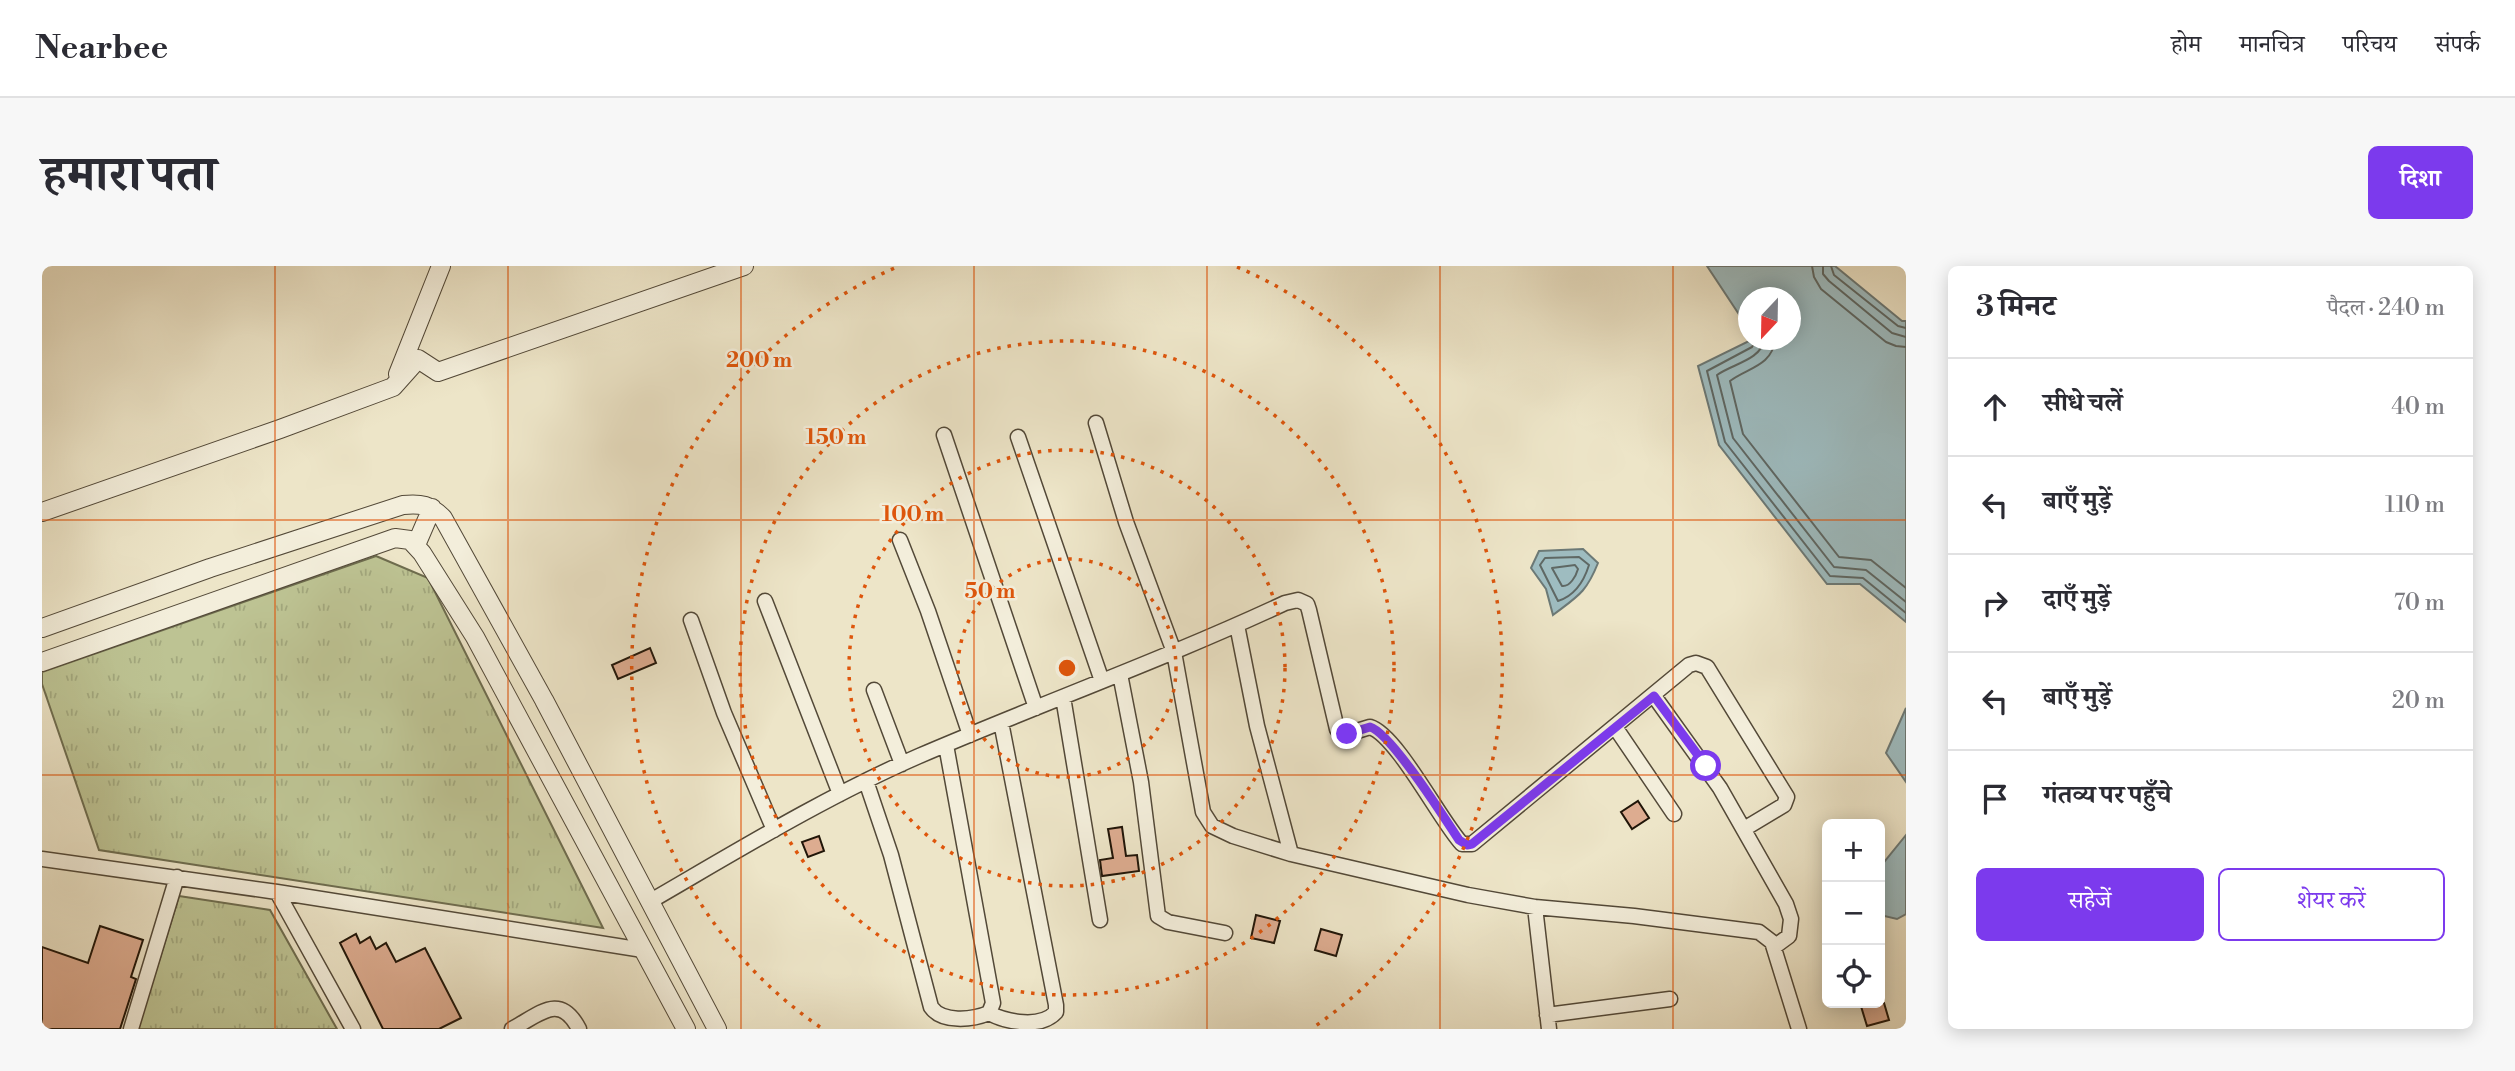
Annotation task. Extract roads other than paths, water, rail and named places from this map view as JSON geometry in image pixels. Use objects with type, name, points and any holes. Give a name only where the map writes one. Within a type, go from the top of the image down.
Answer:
[{"type":"street","points":[[393,387],[441,266]]},
{"type":"street","points":[[42,512],[393,387],[418,359],[438,372],[744,266]]},
{"type":"street","points":[[1096,423],[1126,522],[1174,652],[1206,820],[1219,831],[1291,854],[1468,895],[1535,907],[1751,929],[1766,936],[1774,947],[1799,1029]]},
{"type":"street","points":[[944,435],[1035,708]]},
{"type":"street","points":[[1018,437],[1102,681]]},
{"type":"street","points":[[42,628],[224,563],[403,505],[418,503],[432,508],[443,518],[495,609],[717,1029]]},
{"type":"street","points":[[416,545],[432,508]]},
{"type":"street","points":[[42,662],[396,538],[410,540],[416,545],[475,637],[686,1029]]},
{"type":"street","points":[[900,540],[928,611],[970,735]]},
{"type":"street","points":[[765,600],[841,794]]},
{"type":"street","points":[[649,902],[774,830],[902,764],[1174,652],[1284,603],[1298,600],[1307,604],[1337,729],[1347,734],[1370,727],[1380,733],[1412,772],[1462,844],[1472,844],[1689,665],[1696,663],[1707,667],[1787,797],[1784,805],[1744,829]]},
{"type":"street","points":[[691,620],[724,713],[774,830]]},
{"type":"street","points":[[1237,625],[1257,726],[1291,854]]},
{"type":"street","points":[[1120,674],[1141,782],[1158,916],[1168,922],[1225,933]]},
{"type":"street","points":[[874,690],[902,764]]},
{"type":"street","points":[[1654,696],[1706,766],[1786,904],[1791,919],[1788,936],[1774,947]]},
{"type":"street","points":[[1063,697],[1100,920]]},
{"type":"street","points":[[989,1013],[1008,1021],[1046,1020],[1056,1012],[1001,722]]},
{"type":"street","points":[[1615,727],[1674,814]]},
{"type":"street","points":[[866,781],[891,855],[931,1007],[935,1014],[946,1018],[982,1016],[989,1013],[993,1003],[946,745]]},
{"type":"street","points":[[42,859],[277,892],[643,950]]},
{"type":"street","points":[[131,1029],[177,877]]},
{"type":"street","points":[[277,892],[353,1029]]},
{"type":"street","points":[[1535,907],[1548,1022],[1670,999]]},
{"type":"street","points":[[512,1029],[550,1009],[558,1008],[568,1012],[579,1029]]},
{"type":"water","points":[[1707,266],[1835,266],[1902,321],[1906,321],[1906,622],[1860,584],[1827,584],[1719,445],[1698,366],[1738,346],[1738,350],[1801,350],[1801,287],[1738,287],[1738,313]]},
{"type":"water","points":[[1583,549],[1598,563],[1594,573],[1580,593],[1553,615],[1546,589],[1531,568],[1539,551]]},
{"type":"water","points":[[1906,708],[1906,782],[1886,753]]},
{"type":"water","points":[[1906,835],[1906,914],[1897,919],[1885,916],[1885,861]]}]
